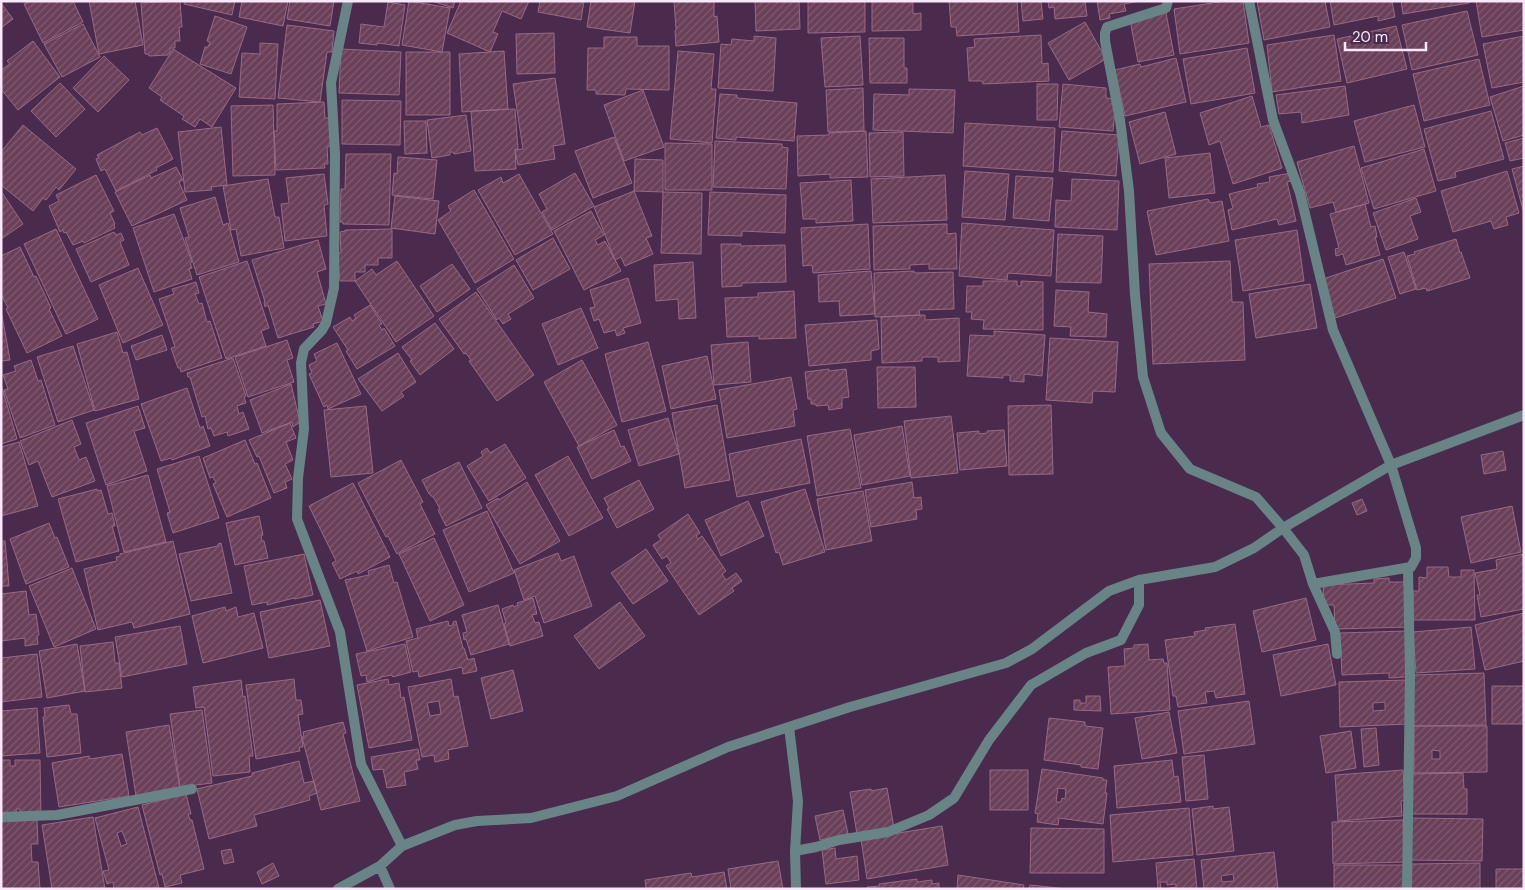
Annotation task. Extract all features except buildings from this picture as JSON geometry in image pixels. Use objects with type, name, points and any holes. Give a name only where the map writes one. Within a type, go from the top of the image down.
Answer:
[{"type":"street","points":[[348,1],[331,84],[335,154],[334,288],[326,323],[304,349],[301,363],[304,429],[298,478],[297,520],[340,632],[361,764],[402,846]]},
{"type":"street","points":[[1168,1],[1166,8],[1107,27],[1104,41],[1120,120],[1129,191],[1135,295],[1143,377],[1161,433],[1190,469],[1256,497],[1304,555],[1313,584],[1336,632],[1337,654]]},
{"type":"street","points":[[1249,1],[1273,120],[1300,193],[1332,330],[1391,465],[1416,548],[1416,558],[1411,567],[1313,584]]},
{"type":"street","points":[[338,889],[380,866],[402,846],[455,825],[477,821],[532,818],[617,796],[728,747],[850,706],[1006,663],[1032,649],[1109,591],[1139,580],[1215,567],[1254,548],[1283,528],[1391,465],[1524,415]]},
{"type":"street","points":[[1407,889],[1410,675],[1408,568]]},
{"type":"street","points":[[795,851],[839,840],[888,832],[928,815],[954,798],[989,740],[1031,685],[1086,653],[1121,640],[1139,605],[1139,580]]},
{"type":"street","points":[[789,727],[798,801],[795,851],[796,889]]},
{"type":"street","points":[[1,818],[57,815],[192,789]]},
{"type":"street","points":[[380,866],[390,889]]}]
